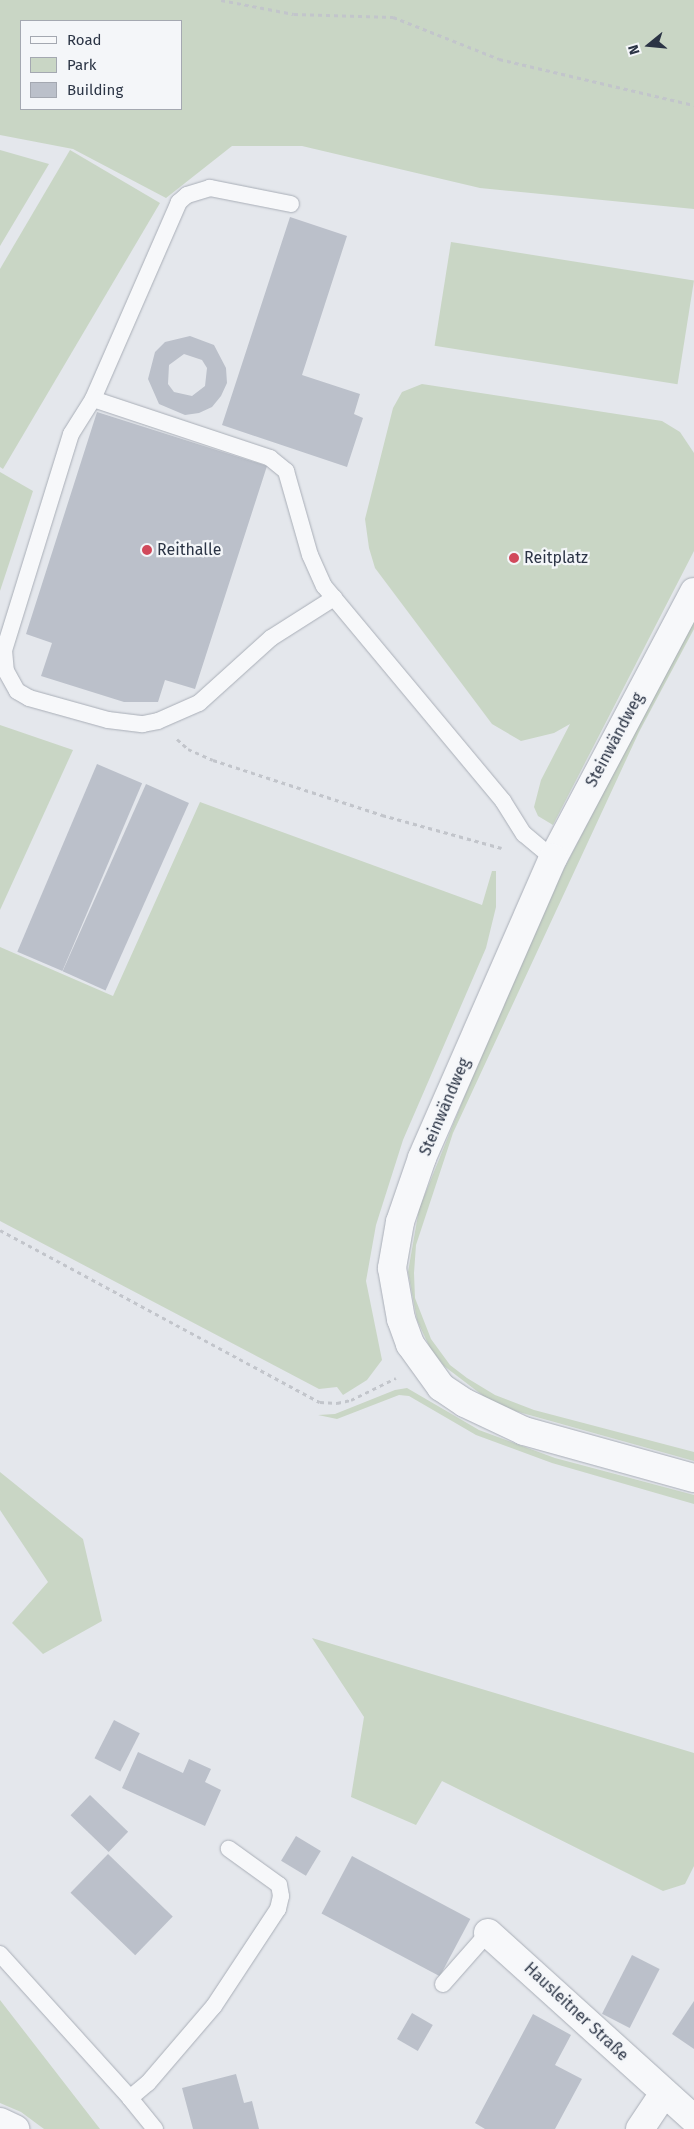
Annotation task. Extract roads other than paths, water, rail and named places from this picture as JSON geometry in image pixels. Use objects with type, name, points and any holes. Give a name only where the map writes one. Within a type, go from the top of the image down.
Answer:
[{"type":"street","name":"Steinwändweg","points":[[694,592],[546,854],[422,1158],[400,1222],[392,1268],[395,1294],[410,1344],[423,1365],[441,1387],[493,1419],[524,1431],[694,1478]]},
{"type":"street","name":"Hausleitner Straße","points":[[488,1933],[664,2093]]},
{"type":"street","points":[[640,2129],[664,2093],[694,2119]]},
{"type":"street","points":[[0,2122],[14,2129]]},
{"type":"lane","points":[[291,204],[210,188],[187,195],[179,202],[93,399],[71,434],[46,509],[4,650],[6,671],[14,686],[29,698],[108,720],[143,724],[167,718],[199,703],[271,638],[334,598]]},
{"type":"lane","points":[[93,399],[270,458],[286,471],[310,555],[324,586],[503,801],[524,834],[546,854]]},
{"type":"lane","points":[[130,2098],[148,2083],[214,2006],[278,1909],[281,1896],[279,1886],[229,1849]]},
{"type":"lane","points":[[443,1984],[488,1933]]},
{"type":"lane","points":[[0,1954],[130,2098],[155,2129]]},
{"type":"place","name":"Reithalle","points":[[147,550]]},
{"type":"place","name":"Reitplatz","points":[[514,558]]}]
